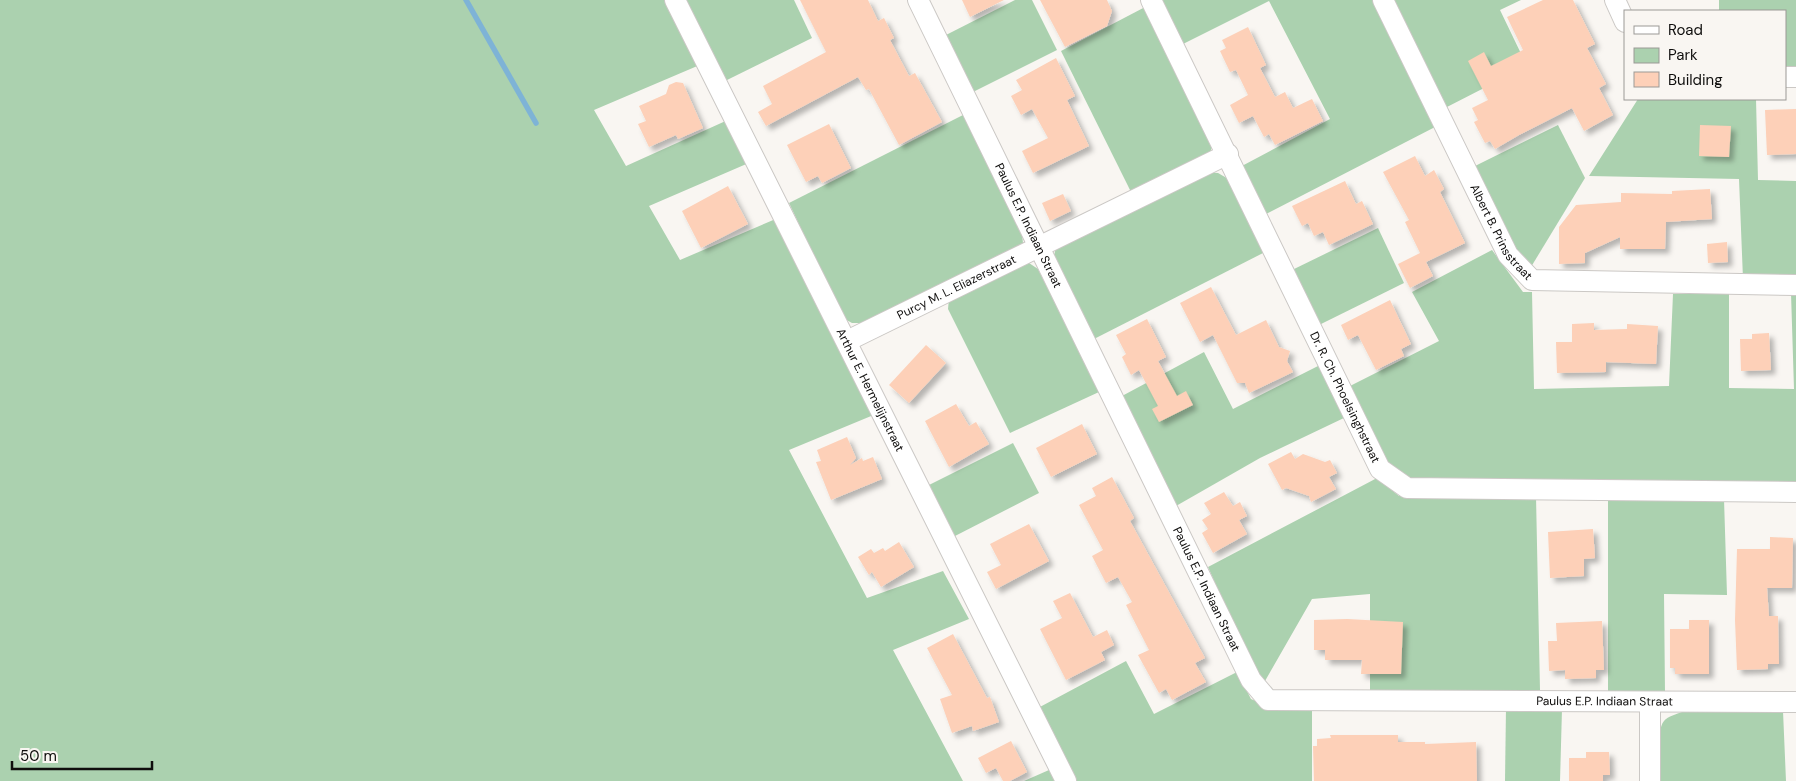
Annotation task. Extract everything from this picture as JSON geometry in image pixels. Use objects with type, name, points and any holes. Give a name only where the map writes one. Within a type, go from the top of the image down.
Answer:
[{"type":"street","name":"Arthur E. Hermelijnstraat","points":[[675,0],[1066,781]]},
{"type":"street","name":"Paulus E.P. Indiaan Straat","points":[[918,0],[1251,680],[1268,700],[1650,703],[1796,702]]},
{"type":"street","name":"Dr. R. Ch. Phoelsinghstraat","points":[[1151,0],[1228,154],[1380,469],[1407,488],[1796,492]]},
{"type":"street","name":"Albert B. Prinsstraat","points":[[1383,0],[1508,255],[1532,280],[1796,286]]},
{"type":"street","points":[[1615,0],[1624,20]]},
{"type":"street","name":"Purcy M. L. Eliazerstraat","points":[[847,341],[1228,154]]},
{"type":"street","points":[[1650,703],[1650,781]]},
{"type":"green space","points":[[0,0],[670,0],[702,64],[594,110],[626,166],[730,119],[751,162],[649,206],[680,260],[778,218],[876,414],[789,450],[867,598],[943,571],[969,619],[893,650],[963,781],[0,781]]},
{"type":"green space","points":[[685,0],[794,0],[812,38],[725,81]]},
{"type":"green space","points":[[1015,0],[1032,0],[1057,50],[973,92],[944,36]]},
{"type":"green space","points":[[1159,0],[1375,0],[1437,126],[1264,215],[1240,167],[1330,119],[1269,1],[1181,45]]},
{"type":"green space","points":[[1392,0],[1521,0],[1500,10],[1527,66],[1445,108]]},
{"type":"green space","points":[[1719,0],[1796,0],[1796,67],[1786,67],[1786,10],[1719,10]]},
{"type":"green space","points":[[1147,6],[1212,146],[1210,154],[1133,196],[1061,51]]},
{"type":"green space","points":[[1637,100],[1756,100],[1758,180],[1796,181],[1796,280],[1743,279],[1739,179],[1589,176]]},
{"type":"green space","points":[[965,114],[1022,234],[1023,243],[1015,251],[865,323],[852,323],[843,318],[789,203]]},
{"type":"green space","points":[[1558,125],[1585,178],[1531,267],[1520,261],[1473,167]]},
{"type":"green space","points":[[1205,172],[1218,173],[1237,184],[1267,251],[1094,339],[1053,259],[1056,248]]},
{"type":"green space","points":[[1378,228],[1404,283],[1317,326],[1290,271]]},
{"type":"green space","points":[[1492,250],[1523,292],[1532,292],[1534,389],[1669,386],[1673,294],[1729,294],[1729,388],[1794,389],[1791,293],[1796,293],[1796,486],[1404,480],[1392,470],[1350,386],[1439,341],[1412,292]]},
{"type":"green space","points":[[1018,263],[1029,263],[1038,269],[1099,392],[1010,433],[948,309],[949,299]]},
{"type":"green space","points":[[1204,352],[1233,409],[1320,365],[1346,417],[1260,458],[1176,506],[1122,396]]},
{"type":"green space","points":[[1013,443],[1039,493],[955,536],[929,485]]},
{"type":"green space","points":[[1377,478],[1399,496],[1536,496],[1540,690],[1370,691],[1370,594],[1312,599],[1265,681],[1254,672],[1208,567]]},
{"type":"green space","points":[[1608,498],[1724,499],[1727,595],[1664,594],[1665,693],[1608,694]]},
{"type":"green space","points":[[1126,661],[1154,714],[1237,672],[1251,699],[1269,707],[1312,708],[1312,781],[1074,781],[1038,708]]},
{"type":"green space","points":[[1506,708],[1562,709],[1560,781],[1505,781]]},
{"type":"green space","points":[[1783,711],[1786,781],[1659,781],[1661,726],[1664,721],[1673,715],[1682,712]]},
{"type":"green space","points":[[1049,770],[1055,781],[1024,781]]},
{"type":"building","points":[[800,0],[868,0],[878,21],[884,18],[894,38],[890,40],[909,76],[915,73],[942,122],[899,145],[869,89],[866,90],[858,77],[766,126],[758,112],[772,104],[763,86],[826,52]]},
{"type":"building","points":[[962,0],[1004,0],[970,17]]},
{"type":"building","points":[[1040,0],[1107,0],[1112,11],[1107,26],[1065,47]]},
{"type":"building","points":[[1543,0],[1573,0],[1595,44],[1587,48],[1606,84],[1599,88],[1613,115],[1584,131],[1572,108],[1495,149],[1490,141],[1485,143],[1474,122],[1478,120],[1472,108],[1488,100],[1468,61],[1484,52],[1491,66],[1523,50],[1507,17]]},
{"type":"building","points":[[1248,27],[1266,65],[1260,68],[1275,97],[1285,92],[1293,108],[1312,99],[1323,121],[1275,145],[1269,134],[1264,137],[1253,116],[1239,123],[1230,105],[1248,95],[1236,70],[1230,72],[1220,51],[1226,48],[1222,40]]},
{"type":"building","points":[[1056,58],[1075,96],[1067,100],[1089,146],[1033,173],[1022,151],[1048,138],[1032,109],[1021,115],[1011,96],[1022,90],[1016,80]]},
{"type":"building","points":[[676,82],[683,83],[703,128],[678,139],[676,135],[649,147],[638,124],[646,121],[639,106],[666,94],[669,85]]},
{"type":"building","points":[[1796,109],[1796,154],[1767,155],[1765,110]]},
{"type":"building","points":[[829,124],[851,168],[822,183],[818,176],[806,182],[787,145]]},
{"type":"building","points":[[1700,125],[1731,126],[1729,157],[1699,156]]},
{"type":"building","points":[[1415,156],[1425,176],[1434,170],[1444,189],[1440,192],[1465,243],[1426,262],[1433,276],[1410,288],[1398,264],[1420,253],[1405,222],[1409,220],[1383,172]]},
{"type":"building","points":[[1345,181],[1356,204],[1362,201],[1373,224],[1329,245],[1323,232],[1314,236],[1308,223],[1302,226],[1292,206]]},
{"type":"building","points":[[728,186],[748,224],[701,248],[682,211]]},
{"type":"building","points":[[1710,189],[1712,219],[1666,222],[1665,249],[1620,249],[1620,237],[1585,253],[1585,263],[1559,264],[1559,227],[1576,205],[1621,202],[1621,193],[1672,194],[1672,191]]},
{"type":"building","points":[[1063,194],[1071,211],[1050,221],[1042,203]]},
{"type":"building","points":[[1727,242],[1728,262],[1708,263],[1707,244]]},
{"type":"building","points":[[1211,287],[1236,335],[1266,320],[1279,347],[1290,351],[1287,361],[1293,372],[1249,393],[1245,383],[1237,383],[1213,335],[1200,342],[1180,303]]},
{"type":"building","points":[[1390,300],[1411,344],[1401,349],[1404,356],[1376,370],[1358,335],[1348,340],[1341,325]]},
{"type":"building","points":[[1147,319],[1166,357],[1158,361],[1177,396],[1186,391],[1193,405],[1159,422],[1152,409],[1158,406],[1139,370],[1131,375],[1122,357],[1126,354],[1116,335]]},
{"type":"building","points":[[1594,323],[1594,330],[1627,329],[1627,324],[1658,326],[1656,364],[1606,362],[1606,372],[1557,373],[1556,342],[1572,342],[1572,324]]},
{"type":"building","points":[[1769,333],[1771,370],[1741,371],[1740,339],[1752,339],[1752,334]]},
{"type":"building","points":[[926,345],[946,363],[909,403],[889,385]]},
{"type":"building","points":[[956,404],[969,426],[976,422],[989,444],[949,467],[925,421]]},
{"type":"building","points":[[1082,424],[1097,454],[1051,477],[1036,448]]},
{"type":"building","points":[[847,437],[856,458],[850,465],[862,458],[863,461],[873,457],[882,479],[831,500],[816,462],[821,461],[817,450]]},
{"type":"building","points":[[1291,452],[1295,459],[1303,454],[1325,462],[1330,460],[1337,473],[1329,477],[1336,489],[1311,502],[1309,496],[1286,488],[1282,490],[1268,464]]},
{"type":"building","points":[[1112,477],[1134,518],[1130,521],[1205,658],[1195,663],[1206,682],[1172,700],[1166,689],[1159,693],[1138,655],[1149,650],[1126,605],[1132,602],[1118,577],[1106,583],[1092,556],[1103,550],[1079,505],[1096,496],[1092,488]]},
{"type":"building","points":[[1224,492],[1233,506],[1240,502],[1247,516],[1239,520],[1247,534],[1213,553],[1202,533],[1208,529],[1202,520],[1211,514],[1204,503]]},
{"type":"building","points":[[1029,524],[1049,561],[996,589],[987,572],[1001,565],[990,544]]},
{"type":"building","points":[[1593,529],[1595,558],[1584,559],[1584,576],[1550,578],[1548,532]]},
{"type":"building","points":[[1770,537],[1793,538],[1792,588],[1767,588],[1769,616],[1778,616],[1779,664],[1768,664],[1768,669],[1737,670],[1735,620],[1737,549],[1770,549]]},
{"type":"building","points":[[899,542],[914,567],[881,587],[872,572],[869,575],[858,557],[871,549],[874,553],[883,548],[885,551]]},
{"type":"building","points":[[1070,593],[1093,637],[1107,630],[1114,645],[1101,652],[1105,660],[1066,680],[1040,629],[1062,618],[1053,601]]},
{"type":"building","points":[[1347,619],[1403,622],[1401,674],[1361,674],[1362,660],[1325,660],[1325,650],[1314,650],[1314,620]]},
{"type":"building","points":[[1689,620],[1709,620],[1709,674],[1675,674],[1675,668],[1670,668],[1670,629],[1689,629]]},
{"type":"building","points":[[1602,621],[1604,670],[1596,670],[1596,678],[1565,679],[1565,670],[1549,671],[1548,641],[1557,641],[1556,623]]},
{"type":"building","points":[[953,634],[987,698],[990,697],[999,722],[973,731],[972,726],[952,733],[940,699],[952,695],[927,648]]},
{"type":"building","points":[[1330,735],[1398,735],[1398,742],[1425,742],[1425,744],[1476,742],[1477,781],[1314,781],[1313,746],[1317,746],[1317,739],[1331,738]]},
{"type":"building","points":[[1011,741],[1027,772],[1010,781],[1003,781],[996,768],[986,773],[978,758]]},
{"type":"building","points":[[1586,752],[1609,752],[1610,775],[1603,775],[1603,781],[1569,781],[1569,758],[1586,758]]},
{"type":"waterway","points":[[466,0],[536,123]]}]
